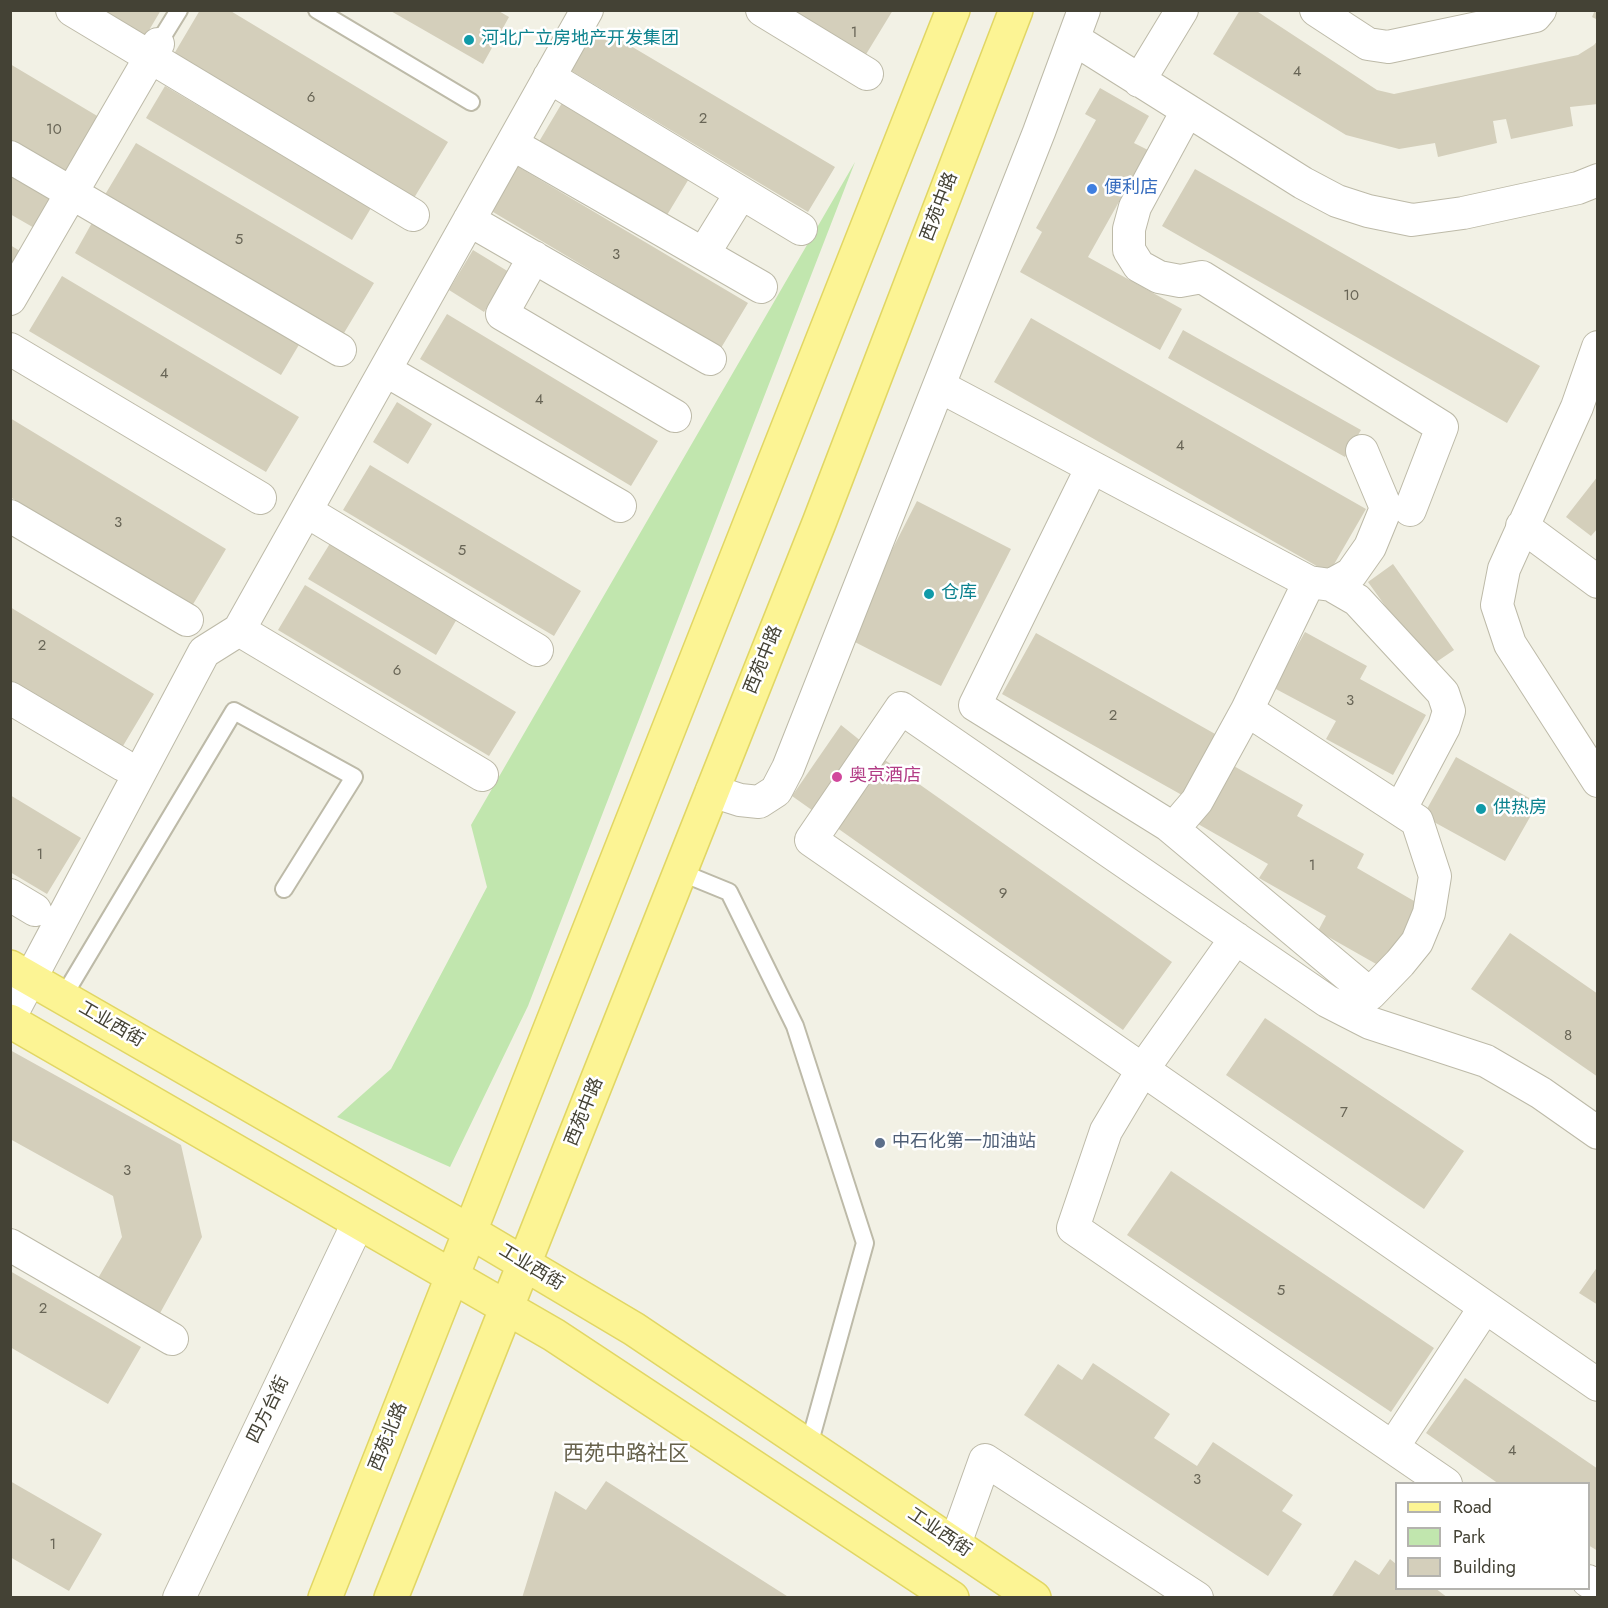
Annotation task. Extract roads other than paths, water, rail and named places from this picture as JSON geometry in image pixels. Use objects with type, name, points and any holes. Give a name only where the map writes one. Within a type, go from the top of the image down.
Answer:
[{"type":"main road","points":[[452,1276],[953,10]]},
{"type":"main road","name":"西苑中路","points":[[505,1307],[827,501],[1016,10]]},
{"type":"main road","name":"工业西街","points":[[21,973],[469,1231],[634,1329],[1034,1598]]},
{"type":"main road","points":[[10,1019],[554,1335],[952,1598]]},
{"type":"main road","name":"西苑北路","points":[[325,1598],[452,1276]]},
{"type":"main road","points":[[391,1598],[505,1307]]},
{"type":"street","points":[[72,10],[154,51],[413,215]]},
{"type":"street","points":[[10,1019],[21,973],[204,652],[239,630],[587,10]]},
{"type":"street","points":[[762,10],[867,74]]},
{"type":"street","points":[[712,791],[740,800],[759,802],[776,791],[789,768],[1084,10]]},
{"type":"street","points":[[1139,81],[1182,10]]},
{"type":"street","points":[[1316,10],[1368,44],[1388,47],[1535,15],[1540,10]]},
{"type":"street","points":[[1074,39],[1303,183],[1337,201],[1368,211],[1412,220],[1463,213],[1591,186]]},
{"type":"street","points":[[10,299],[154,51]]},
{"type":"street","points":[[549,77],[801,229]]},
{"type":"street","points":[[1187,111],[1135,207],[1129,229],[1129,250],[1139,266],[1159,277],[1180,281],[1202,277],[1442,427],[1410,510]]},
{"type":"street","points":[[512,144],[761,286]]},
{"type":"street","points":[[10,157],[340,350]]},
{"type":"street","points":[[704,253],[741,193]]},
{"type":"street","points":[[469,219],[710,359]]},
{"type":"street","points":[[534,257],[502,314],[675,416]]},
{"type":"street","points":[[1598,347],[1577,406],[1504,569],[1497,604],[1510,644],[1598,781]]},
{"type":"street","points":[[10,349],[260,498]]},
{"type":"street","points":[[385,370],[620,506]]},
{"type":"street","points":[[939,386],[1320,584],[1357,600],[1443,693],[1449,711],[1444,727],[1400,810]]},
{"type":"street","points":[[1173,829],[1197,801],[1320,584],[1351,574],[1370,548],[1386,508],[1362,451]]},
{"type":"street","points":[[1092,467],[975,705],[1173,829],[1370,994],[1417,942],[1429,913],[1434,876],[1417,820],[1247,710]]},
{"type":"street","points":[[306,511],[537,650]]},
{"type":"street","points":[[10,516],[187,621]]},
{"type":"street","points":[[1522,526],[1598,582]]},
{"type":"street","points":[[239,630],[482,775]]},
{"type":"street","points":[[10,698],[123,765]]},
{"type":"street","points":[[1598,1133],[1541,1093],[1486,1061],[1370,1023],[1327,1001],[901,708],[811,840],[1598,1385]]},
{"type":"street","points":[[1236,938],[1143,1069],[1106,1131],[1073,1228],[1443,1482]]},
{"type":"street","name":"四方台街","points":[[179,1598],[358,1223]]},
{"type":"street","points":[[10,1245],[172,1339]]},
{"type":"street","points":[[1393,1447],[1485,1306]]},
{"type":"street","points":[[955,1544],[985,1460],[1197,1598]]},
{"type":"lane","points":[[154,51],[179,10]]},
{"type":"lane","points":[[316,10],[471,102]]},
{"type":"lane","points":[[63,998],[234,711],[354,777],[284,889]]},
{"type":"lane","points":[[680,872],[729,892],[795,1026],[865,1243],[809,1445]]},
{"type":"place","name":"河北广立房地产开发集团","points":[[469,40]]},
{"type":"place","name":"便利店","points":[[1092,189]]},
{"type":"place","name":"仓库","points":[[929,594]]},
{"type":"place","name":"奥京酒店","points":[[837,777]]},
{"type":"place","name":"供热房","points":[[1481,809]]},
{"type":"place","name":"中石化第一加油站","points":[[880,1143]]},
{"type":"district","name":"西苑中路社区","points":[[626,1455]]}]
